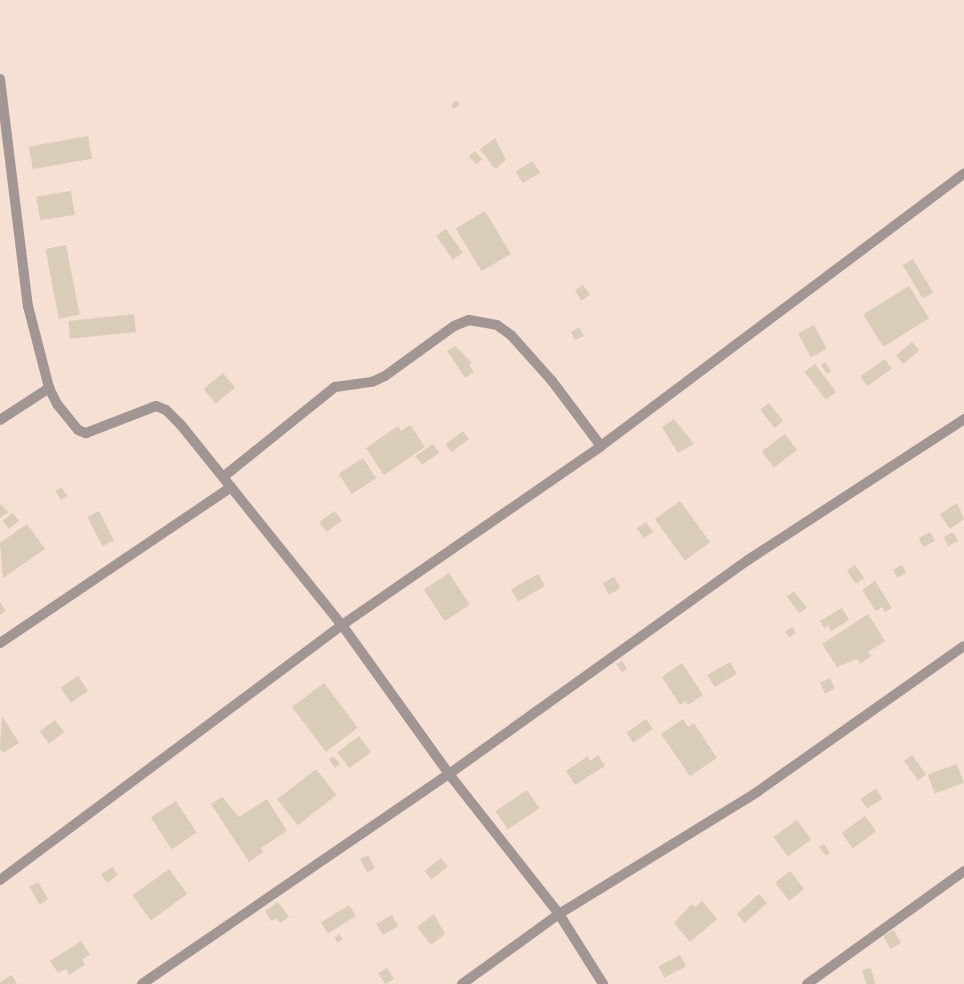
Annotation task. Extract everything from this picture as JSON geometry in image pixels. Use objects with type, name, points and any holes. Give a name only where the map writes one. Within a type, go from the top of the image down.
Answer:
[{"type":"street","points":[[0,79],[5,137],[28,306],[49,388],[70,421],[86,433],[145,408],[156,406],[166,410],[223,477],[342,625],[449,774],[559,914],[603,984]]},
{"type":"street","points":[[0,880],[342,625],[601,446],[964,173]]},
{"type":"street","points":[[223,477],[336,387],[372,382],[385,376],[454,326],[469,320],[497,324],[510,335],[552,381],[601,446]]},
{"type":"street","points":[[0,420],[49,388]]},
{"type":"street","points":[[142,984],[449,774],[748,560],[964,418]]},
{"type":"street","points":[[0,643],[231,487]]},
{"type":"street","points":[[462,984],[559,914],[757,792],[964,646]]},
{"type":"street","points":[[807,984],[964,871]]},
{"type":"building","points":[[456,100],[460,104],[454,109],[451,105]]},
{"type":"building","points":[[88,136],[92,159],[33,169],[29,146]]},
{"type":"building","points":[[495,138],[506,160],[495,169],[480,149]]},
{"type":"building","points":[[475,151],[482,159],[476,165],[469,156]]},
{"type":"building","points":[[533,161],[540,173],[523,183],[516,171]]},
{"type":"building","points":[[71,191],[75,215],[40,220],[36,196]]},
{"type":"building","points":[[485,211],[511,254],[482,271],[456,229]]},
{"type":"building","points":[[446,229],[463,253],[453,260],[436,236]]},
{"type":"building","points":[[66,245],[80,315],[59,319],[45,249]]},
{"type":"building","points":[[913,259],[933,292],[923,299],[903,265]]},
{"type":"building","points":[[583,285],[590,295],[582,301],[575,291]]},
{"type":"building","points":[[909,286],[929,318],[883,347],[863,315]]},
{"type":"building","points":[[134,314],[136,332],[70,339],[68,321]]},
{"type":"building","points":[[814,325],[827,349],[811,357],[798,333]]},
{"type":"building","points":[[579,327],[584,336],[575,340],[571,332]]},
{"type":"building","points":[[912,342],[919,350],[903,364],[896,356]]},
{"type":"building","points":[[455,346],[472,363],[469,365],[474,372],[465,378],[447,351]]},
{"type":"building","points":[[885,359],[892,369],[867,386],[860,376]]},
{"type":"building","points":[[825,362],[831,371],[827,374],[821,365]]},
{"type":"building","points":[[815,364],[836,392],[826,400],[805,372]]},
{"type":"building","points":[[223,373],[235,388],[216,403],[204,389]]},
{"type":"building","points":[[769,403],[783,421],[774,428],[760,410]]},
{"type":"building","points":[[674,419],[694,444],[678,453],[662,427]]},
{"type":"building","points":[[410,425],[425,447],[384,475],[366,448],[398,426],[401,431]]},
{"type":"building","points":[[463,431],[469,439],[451,452],[445,444]]},
{"type":"building","points":[[785,434],[797,450],[774,467],[762,451]]},
{"type":"building","points":[[433,444],[439,453],[422,465],[416,456]]},
{"type":"building","points":[[363,458],[376,478],[352,494],[339,474]]},
{"type":"building","points":[[61,487],[67,496],[61,500],[55,491]]},
{"type":"building","points":[[680,501],[710,542],[685,560],[655,519]]},
{"type":"building","points":[[957,503],[964,519],[950,529],[940,514]]},
{"type":"building","points":[[1,504],[8,512],[0,518],[0,506]]},
{"type":"building","points":[[99,511],[114,540],[102,546],[87,517]]},
{"type":"building","points":[[335,511],[342,521],[326,532],[319,522]]},
{"type":"building","points":[[13,513],[19,521],[9,529],[3,521]]},
{"type":"building","points":[[646,522],[653,532],[644,538],[637,528]]},
{"type":"building","points":[[27,524],[45,549],[3,578],[0,543]]},
{"type":"building","points":[[930,532],[935,541],[923,547],[919,538]]},
{"type":"building","points":[[953,532],[958,541],[948,546],[943,537]]},
{"type":"building","points":[[855,565],[864,578],[856,584],[847,571]]},
{"type":"building","points":[[902,565],[906,573],[897,578],[893,570]]},
{"type":"building","points":[[449,573],[470,605],[445,621],[424,589]]},
{"type":"building","points":[[538,574],[545,586],[518,602],[511,590]]},
{"type":"building","points":[[614,577],[620,588],[609,595],[603,583]]},
{"type":"building","points":[[875,581],[892,608],[885,612],[882,607],[876,611],[862,590]]},
{"type":"building","points":[[794,591],[807,608],[799,613],[787,596]]},
{"type":"building","points":[[0,602],[6,611],[0,615]]},
{"type":"building","points":[[842,608],[849,620],[831,631],[828,625],[824,628],[820,621]]},
{"type":"building","points":[[868,614],[885,641],[868,652],[871,656],[860,664],[857,659],[837,667],[822,644]]},
{"type":"building","points":[[792,627],[796,633],[789,637],[785,631]]},
{"type":"building","points":[[622,661],[627,669],[622,672],[616,664]]},
{"type":"building","points":[[730,662],[737,674],[714,687],[707,675]]},
{"type":"building","points":[[682,663],[703,695],[688,705],[685,701],[680,705],[662,677]]},
{"type":"building","points":[[78,676],[88,691],[71,703],[61,688]]},
{"type":"building","points":[[830,678],[835,689],[825,693],[820,682]]},
{"type":"building","points":[[324,683],[358,728],[326,752],[292,707]]},
{"type":"building","points":[[2,716],[19,743],[3,753],[0,749]]},
{"type":"building","points":[[646,719],[653,729],[633,743],[626,733]]},
{"type":"building","points":[[683,719],[688,727],[694,723],[717,758],[690,776],[661,734]]},
{"type":"building","points":[[55,720],[64,732],[49,743],[40,731]]},
{"type":"building","points":[[359,736],[371,752],[349,768],[337,752]]},
{"type":"building","points":[[598,755],[605,766],[575,785],[566,771],[588,756],[590,761]]},
{"type":"building","points":[[912,755],[926,774],[918,780],[904,761]]},
{"type":"building","points":[[333,756],[340,764],[335,768],[329,759]]},
{"type":"building","points":[[957,764],[964,783],[935,793],[928,775]]},
{"type":"building","points":[[316,769],[336,795],[298,825],[277,799]]},
{"type":"building","points":[[876,789],[882,799],[867,809],[861,798]]},
{"type":"building","points":[[527,790],[539,808],[508,829],[495,811]]},
{"type":"building","points":[[222,797],[239,817],[267,799],[287,831],[261,848],[263,852],[249,862],[211,804]]},
{"type":"building","points":[[176,801],[197,833],[172,849],[151,817]]},
{"type":"building","points":[[865,816],[876,831],[853,848],[842,833]]},
{"type":"building","points":[[797,820],[811,839],[788,856],[774,837]]},
{"type":"building","points":[[824,844],[830,853],[826,856],[819,847]]},
{"type":"building","points":[[368,855],[375,868],[367,872],[360,859]]},
{"type":"building","points":[[441,858],[448,867],[431,880],[424,871]]},
{"type":"building","points":[[113,867],[118,875],[107,883],[101,874]]},
{"type":"building","points":[[169,869],[187,894],[151,921],[133,895]]},
{"type":"building","points":[[790,871],[804,889],[789,901],[775,883]]},
{"type":"building","points":[[38,882],[48,899],[39,904],[29,887]]},
{"type":"building","points":[[759,894],[767,903],[745,923],[737,914]]},
{"type":"building","points":[[702,901],[717,919],[690,942],[674,923],[692,904],[695,907]]},
{"type":"building","points":[[278,902],[289,917],[280,923],[276,918],[271,921],[265,911]]},
{"type":"building","points":[[349,905],[356,916],[328,934],[321,922]]},
{"type":"building","points":[[434,914],[445,934],[431,945],[417,927]]},
{"type":"building","points":[[392,915],[398,926],[383,935],[376,924]]},
{"type":"building","points":[[894,930],[901,943],[890,949],[883,936]]},
{"type":"building","points":[[339,934],[343,939],[338,942],[334,938]]},
{"type":"building","points":[[81,941],[90,955],[82,959],[85,965],[69,975],[66,969],[58,973],[50,961]]},
{"type":"building","points":[[680,955],[686,967],[665,977],[659,966]]},
{"type":"building","points":[[387,968],[394,979],[385,984],[379,973]]},
{"type":"building","points":[[871,968],[875,984],[866,984],[862,970]]},
{"type":"building","points":[[12,975],[17,984],[0,984],[0,982]]}]
